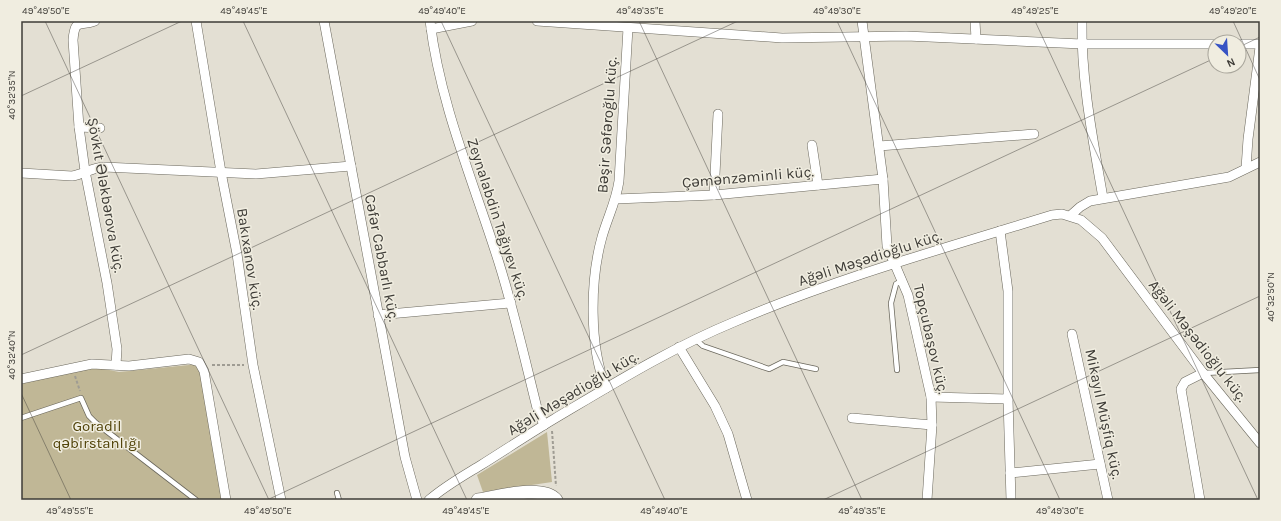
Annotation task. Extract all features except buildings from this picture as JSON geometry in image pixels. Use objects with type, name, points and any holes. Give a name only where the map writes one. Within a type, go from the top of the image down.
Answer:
[{"type":"street","name":"Şövkıt Ələkbərova küç.","points":[[96,21],[80,23],[74,28],[73,40],[79,128],[85,171],[107,282],[117,349],[116,365]]},
{"type":"street","name":"Bakıxanov küç.","points":[[196,21],[221,172],[237,254],[253,365],[281,500]]},
{"type":"street","name":"Cəfər Cabbarlı küç.","points":[[324,21],[405,457],[417,500]]},
{"type":"street","points":[[430,25],[472,21]]},
{"type":"street","points":[[537,21],[628,24],[782,38],[865,35],[1082,44],[1207,44]]},
{"type":"street","name":"Topçubaşov küç.","points":[[862,21],[883,179],[885,233],[894,264],[908,295],[931,397],[932,425],[927,500]]},
{"type":"street","points":[[975,21],[976,40]]},
{"type":"street","points":[[1082,21],[1082,44],[1088,103],[1103,198]]},
{"type":"street","name":"Bəşir Səfəroğlu küç.","points":[[606,388],[601,376],[594,343],[595,295],[597,268],[602,237],[616,199],[622,156],[628,24]]},
{"type":"street","name":"Zeynalabdin Tağıyev küç.","points":[[430,25],[438,74],[446,104],[511,303],[537,408],[546,424]]},
{"type":"street","points":[[1247,44],[1260,44]]},
{"type":"street","points":[[1246,168],[1248,139],[1260,47]]},
{"type":"street","points":[[714,195],[718,114]]},
{"type":"street","points":[[79,128],[100,128]]},
{"type":"street","points":[[879,146],[1034,134]]},
{"type":"street","points":[[812,145],[818,185]]},
{"type":"street","points":[[1070,216],[1090,201],[1230,177],[1260,162]]},
{"type":"street","points":[[21,173],[72,176],[92,167],[104,167],[256,174],[351,166]]},
{"type":"street","name":"Çəmənzəminli küç.","points":[[616,199],[714,195],[883,179]]},
{"type":"street","name":"Ağəli Məşədioğlu küç.","points":[[429,500],[446,487],[546,424],[606,388],[695,339],[773,306],[894,264],[1052,215],[1070,216],[1090,227],[1102,238],[1203,373],[1260,443]]},
{"type":"street","points":[[1000,231],[1008,290],[1008,399],[1011,500]]},
{"type":"street","points":[[378,315],[511,303]]},
{"type":"street","name":"Mikayıl Müşfiq küç.","points":[[1072,334],[1108,500]]},
{"type":"street","points":[[680,347],[715,406],[728,434],[747,500]]},
{"type":"street","points":[[21,379],[92,364],[129,366],[195,360],[203,365],[226,500]]},
{"type":"street","points":[[1200,500],[1181,389],[1185,382],[1203,373]]},
{"type":"street","points":[[931,397],[1008,399]]},
{"type":"street","points":[[852,418],[932,425]]},
{"type":"street","points":[[1010,472],[1100,464]]},
{"type":"street","points":[[478,500],[529,492],[542,492],[555,499]]},
{"type":"lane","points":[[897,370],[891,303],[896,284],[902,280]]},
{"type":"lane","points":[[695,339],[703,346],[769,369],[783,362],[816,368]]},
{"type":"lane","points":[[1203,373],[1260,370]]},
{"type":"lane","points":[[21,418],[81,398],[88,416],[96,424],[196,500]]},
{"type":"lane","points":[[337,493],[339,500]]},
{"type":"path","points":[[203,365],[253,365]]},
{"type":"path","points":[[73,368],[81,398]]},
{"type":"path","points":[[546,424],[554,434],[556,480],[555,499]]},
{"type":"green space","name":"Goradil qəbirstanlığı","points":[[199,364],[222,500],[21,500],[21,384],[69,372],[100,368],[119,372]]},
{"type":"green space","points":[[547,432],[552,482],[483,492],[477,475]]}]
